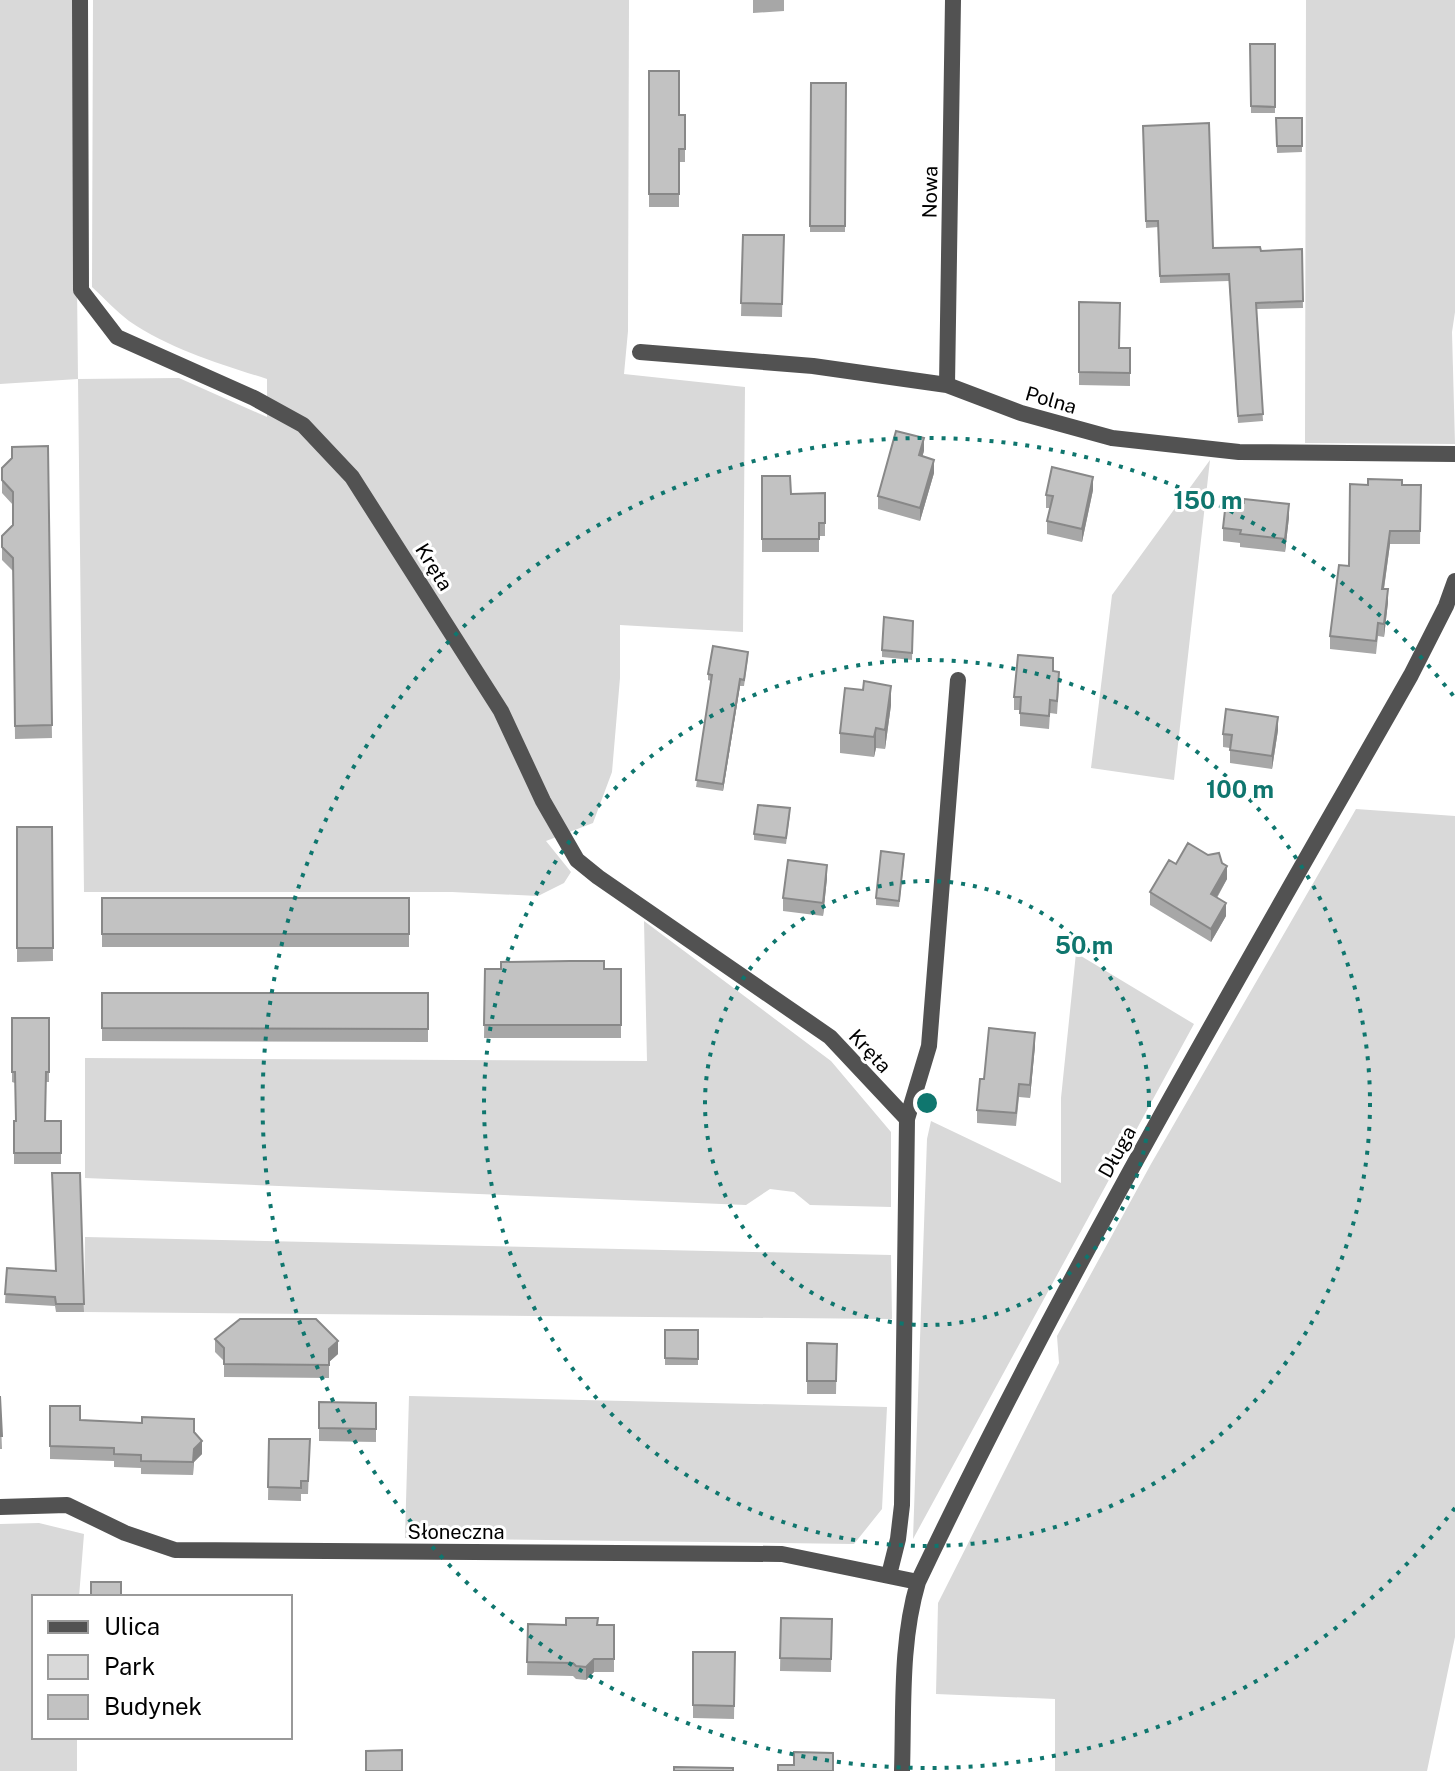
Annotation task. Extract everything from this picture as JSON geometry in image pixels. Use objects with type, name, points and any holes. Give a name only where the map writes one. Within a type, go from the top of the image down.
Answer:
[{"type":"street","name":"Kręta","points":[[80,0],[81,290],[96,312],[117,337],[254,398],[303,425],[352,477],[405,557],[501,711],[543,801],[577,860],[830,1037],[907,1119]]},
{"type":"street","name":"Nowa","points":[[947,385],[953,0]]},
{"type":"street","name":"Polna","points":[[640,352],[813,366],[947,385],[1021,413],[1112,438],[1239,452],[1455,454]]},
{"type":"street","name":"Długa","points":[[902,1771],[905,1663],[910,1609],[918,1582],[1027,1362],[1128,1174],[1411,675],[1446,606],[1455,581]]},
{"type":"street","name":"Kręta","points":[[889,1575],[902,1505],[907,1119],[929,1046],[958,680]]},
{"type":"street","name":"Słoneczna","points":[[0,1507],[67,1505],[125,1533],[175,1550],[782,1554],[918,1582]]},
{"type":"green space","points":[[0,0],[74,0],[78,379],[0,384]]},
{"type":"green space","points":[[93,0],[629,0],[628,331],[624,374],[745,387],[743,632],[620,625],[620,678],[612,772],[593,823],[546,841],[571,872],[564,883],[538,896],[452,892],[84,892],[78,379],[179,378],[267,417],[267,379],[161,340],[129,321],[92,287]]},
{"type":"green space","points":[[1306,0],[1455,0],[1455,312],[1452,332],[1455,444],[1305,443]]},
{"type":"green space","points":[[1210,460],[1174,780],[1091,768],[1112,595]]},
{"type":"green space","points":[[1356,809],[1455,816],[1455,1637],[1427,1771],[1055,1771],[1055,1699],[936,1694],[938,1603],[1059,1363],[1057,1336],[1151,1164]]},
{"type":"green space","points":[[644,921],[831,1061],[891,1132],[891,1207],[810,1205],[794,1192],[770,1189],[746,1205],[85,1178],[85,1058],[647,1061]]},
{"type":"green space","points":[[1076,953],[1194,1024],[913,1539],[927,1139],[931,1121],[1061,1183],[1061,1098]]},
{"type":"green space","points":[[85,1237],[891,1255],[892,1319],[84,1312]]},
{"type":"green space","points":[[409,1396],[887,1407],[882,1509],[854,1544],[405,1538]]},
{"type":"green space","points":[[39,1523],[84,1534],[79,1595],[32,1595],[32,1739],[77,1739],[77,1771],[0,1771],[0,1524]]},
{"type":"building","points":[[1250,44],[1275,44],[1275,107],[1251,106]]},
{"type":"building","points":[[649,71],[679,71],[679,115],[685,115],[685,149],[679,149],[679,194],[649,194]]},
{"type":"building","points":[[811,83],[846,83],[845,226],[810,226]]},
{"type":"building","points":[[1276,118],[1302,118],[1302,146],[1277,146]]},
{"type":"building","points":[[1209,123],[1213,248],[1260,247],[1261,251],[1302,249],[1303,301],[1256,303],[1263,414],[1238,416],[1229,274],[1160,276],[1158,221],[1146,221],[1143,126]]},
{"type":"building","points":[[743,235],[784,235],[782,304],[741,303]]},
{"type":"building","points":[[1079,302],[1120,303],[1119,348],[1130,348],[1130,373],[1079,372]]},
{"type":"building","points":[[896,431],[924,438],[919,455],[934,460],[920,508],[878,496]]},
{"type":"building","points":[[48,446],[52,725],[15,726],[13,558],[2,547],[2,536],[13,525],[13,492],[2,480],[2,468],[12,458],[12,447]]},
{"type":"building","points":[[1052,467],[1093,477],[1082,529],[1047,521],[1053,496],[1046,495]]},
{"type":"building","points":[[762,476],[790,476],[791,494],[825,493],[825,523],[819,523],[819,539],[762,539]]},
{"type":"building","points":[[1368,479],[1402,480],[1402,485],[1421,485],[1420,531],[1390,531],[1382,589],[1388,589],[1384,624],[1378,623],[1376,641],[1330,636],[1339,565],[1349,566],[1350,484],[1368,485]]},
{"type":"building","points":[[1244,499],[1289,504],[1285,539],[1240,534],[1241,530],[1223,528],[1226,501],[1244,503]]},
{"type":"building","points":[[884,617],[913,621],[912,653],[882,650]]},
{"type":"building","points":[[713,646],[748,652],[744,680],[740,679],[723,784],[696,780],[712,675],[708,674]]},
{"type":"building","points":[[1018,655],[1053,658],[1053,671],[1059,672],[1057,701],[1050,700],[1049,716],[1020,713],[1021,697],[1014,697]]},
{"type":"building","points":[[864,681],[891,686],[885,730],[876,728],[874,737],[840,733],[845,688],[863,690]]},
{"type":"building","points":[[1226,709],[1278,717],[1272,756],[1230,750],[1232,735],[1223,734]]},
{"type":"building","points":[[758,805],[790,808],[786,838],[754,834]]},
{"type":"building","points":[[17,827],[52,827],[53,948],[17,948]]},
{"type":"building","points":[[1188,843],[1208,855],[1219,853],[1222,863],[1227,866],[1211,894],[1226,903],[1211,929],[1150,892],[1169,860],[1176,864]]},
{"type":"building","points":[[881,851],[904,854],[899,901],[876,898]]},
{"type":"building","points":[[788,860],[827,865],[823,903],[783,898]]},
{"type":"building","points":[[102,898],[409,898],[409,934],[102,934]]},
{"type":"building","points":[[604,961],[604,969],[621,969],[621,1025],[484,1025],[485,969],[501,969],[501,962]]},
{"type":"building","points":[[102,993],[428,993],[428,1029],[102,1028]]},
{"type":"building","points":[[12,1018],[49,1018],[45,1121],[61,1121],[61,1153],[14,1153],[16,1121]]},
{"type":"building","points":[[989,1028],[1035,1033],[1030,1085],[1019,1084],[1016,1113],[977,1110],[980,1079],[984,1079]]},
{"type":"building","points":[[52,1173],[80,1173],[84,1304],[56,1304],[55,1297],[5,1294],[7,1268],[56,1271]]},
{"type":"building","points":[[240,1319],[316,1319],[338,1341],[329,1349],[329,1365],[224,1364],[224,1348],[215,1339]]},
{"type":"building","points":[[665,1330],[698,1330],[698,1359],[665,1358]]},
{"type":"building","points":[[807,1343],[837,1344],[836,1381],[807,1381]]},
{"type":"building","points":[[319,1402],[376,1403],[376,1429],[319,1428]]},
{"type":"building","points":[[50,1406],[80,1406],[80,1420],[142,1423],[142,1417],[194,1419],[194,1432],[202,1441],[194,1449],[193,1462],[141,1461],[141,1455],[114,1454],[114,1448],[50,1446]]},
{"type":"building","points":[[269,1439],[310,1439],[308,1481],[301,1481],[301,1488],[268,1487]]},
{"type":"building","points":[[91,1582],[121,1582],[121,1595],[91,1595]]},
{"type":"building","points":[[566,1618],[598,1618],[597,1625],[614,1625],[614,1659],[594,1659],[586,1667],[573,1663],[527,1662],[528,1624],[566,1625]]},
{"type":"building","points":[[781,1618],[832,1619],[831,1659],[780,1658]]},
{"type":"building","points":[[693,1652],[735,1652],[734,1706],[693,1705]]},
{"type":"building","points":[[402,1750],[402,1771],[366,1771],[366,1751]]},
{"type":"building","points":[[794,1752],[833,1753],[833,1771],[778,1771],[778,1765],[794,1765]]},
{"type":"building","points":[[674,1767],[733,1768],[733,1771],[674,1771]]}]
